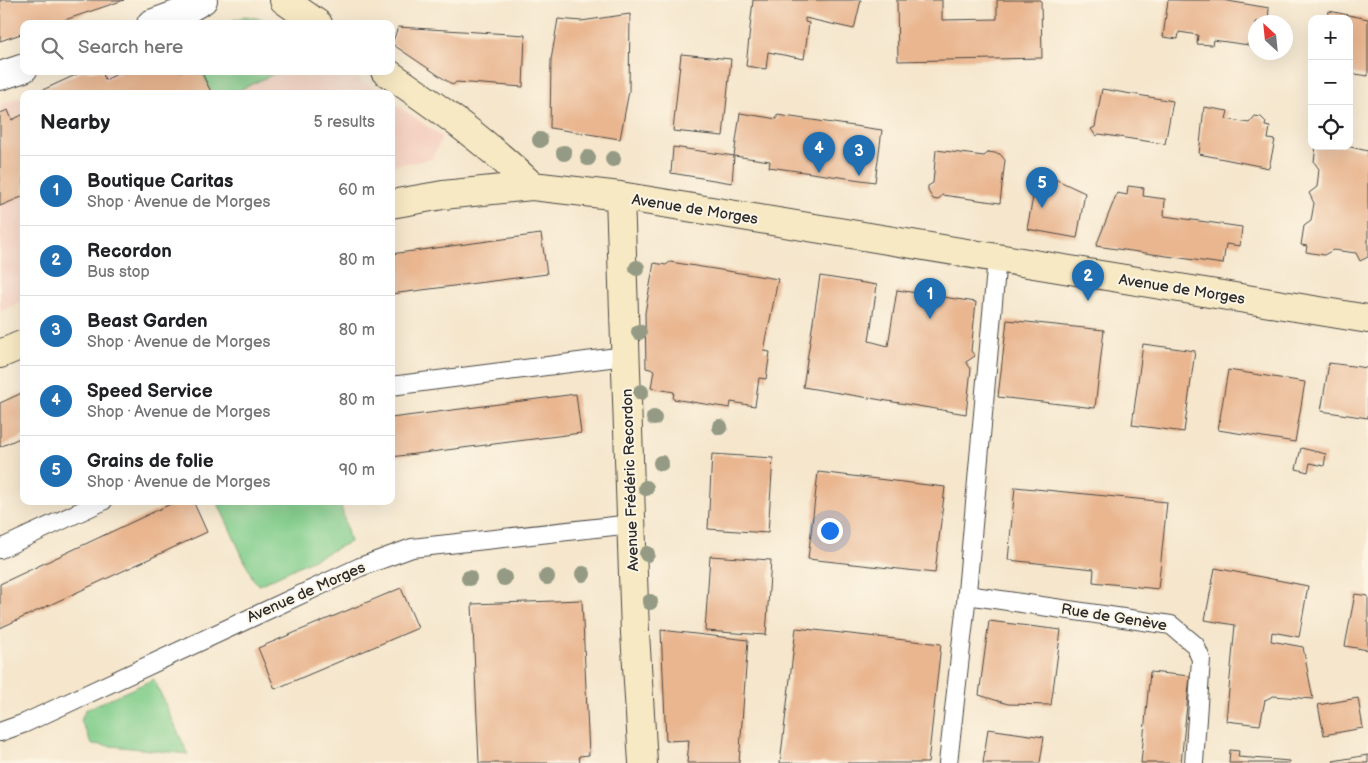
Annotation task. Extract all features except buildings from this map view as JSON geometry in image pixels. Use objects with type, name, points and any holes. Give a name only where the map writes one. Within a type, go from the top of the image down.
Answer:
[{"type":"main road","points":[[292,1],[313,20]]},
{"type":"main road","points":[[391,75],[473,133],[500,155],[532,186]]},
{"type":"main road","name":"Avenue de Morges","points":[[395,203],[443,195],[532,186],[620,196],[1368,319]]},
{"type":"main road","name":"Avenue Frédéric Recordon","points":[[620,196],[643,763]]},
{"type":"main road","points":[[0,354],[20,346]]},
{"type":"street","points":[[162,20],[179,14],[203,0]]},
{"type":"street","points":[[0,76],[20,69]]},
{"type":"lane","points":[[948,763],[967,595],[997,258]]},
{"type":"lane","points":[[395,385],[625,356]]},
{"type":"lane","points":[[0,549],[94,505]]},
{"type":"lane","name":"Avenue de Morges","points":[[0,732],[25,723],[360,567],[412,548],[632,524]]},
{"type":"lane","name":"Rue de Genève","points":[[967,595],[1171,625],[1195,645],[1201,659],[1194,763]]},
{"type":"shaded area","points":[[72,75],[355,75],[375,90],[37,90]]},
{"type":"shaded area","points":[[20,97],[20,303],[0,312],[0,105]]},
{"type":"shaded area","points":[[395,104],[442,137],[432,159],[395,165]]},
{"type":"green space","points":[[245,16],[266,20],[234,20]]},
{"type":"green space","points":[[203,75],[271,75],[240,90],[210,90]]},
{"type":"green space","points":[[219,505],[341,505],[350,542],[259,585],[253,579]]},
{"type":"green space","points":[[154,679],[188,754],[92,744],[81,721],[85,710]]},
{"type":"place","name":"Speed Service","points":[[819,173]]},
{"type":"place","name":"Beast Garden","points":[[859,176]]},
{"type":"place","name":"Grains de folie","points":[[1042,208]]},
{"type":"place","name":"Recordon","points":[[1088,301]]},
{"type":"place","name":"Boutique Caritas","points":[[930,319]]}]
